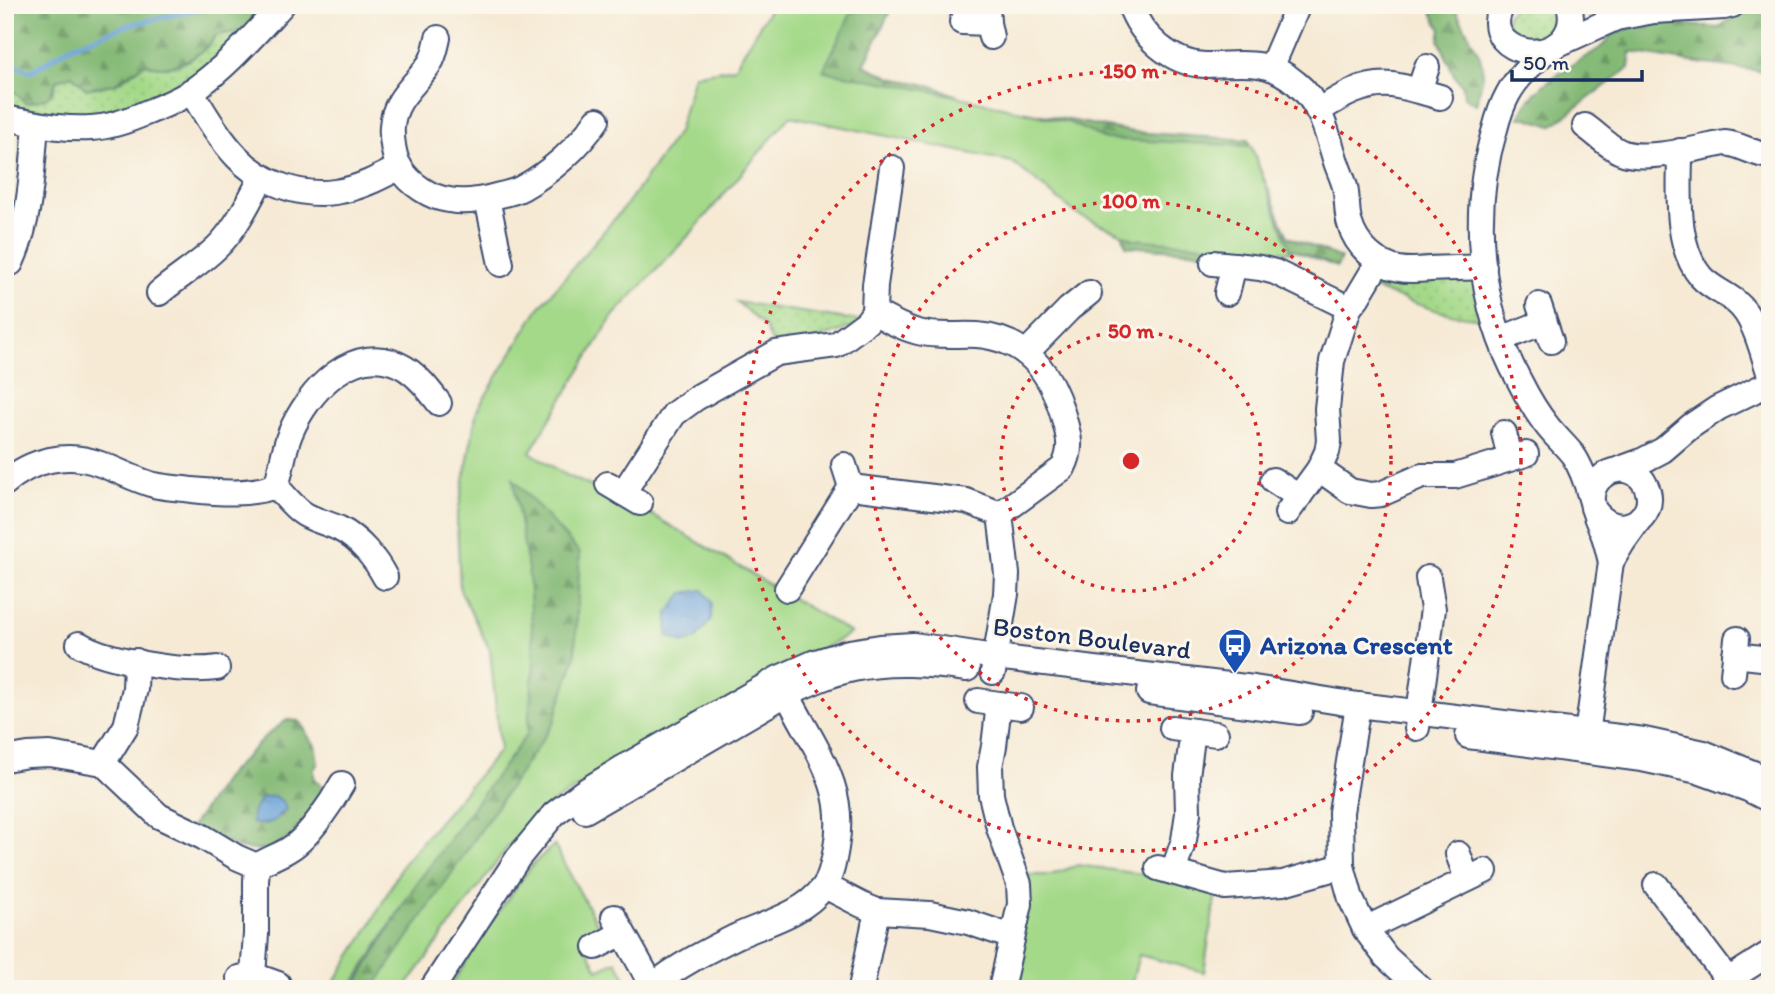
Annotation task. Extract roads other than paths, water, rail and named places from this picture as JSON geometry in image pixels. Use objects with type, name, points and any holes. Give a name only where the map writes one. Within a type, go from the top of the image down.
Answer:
[{"type":"street","points":[[5,118],[74,128],[104,126],[132,119],[191,92],[216,72],[282,5]]},
{"type":"street","points":[[1130,5],[1141,27],[1154,43],[1181,59],[1203,65],[1244,62],[1271,68],[1300,86],[1325,123],[1345,188],[1349,224],[1362,246],[1379,261],[1389,267],[1409,270],[1484,267]]},
{"type":"street","points":[[1271,68],[1298,5]]},
{"type":"street","points":[[1482,5],[1500,35],[1512,47],[1535,52],[1551,48],[1616,18],[1654,11],[1732,5]]},
{"type":"street","points":[[1503,5],[1497,20],[1508,93]]},
{"type":"street","points":[[1569,5],[1571,19],[1566,36],[1520,77],[1508,93],[1498,118],[1484,170],[1481,234],[1488,292],[1501,339],[1518,379],[1535,408],[1574,457],[1584,477],[1611,562],[1586,743]]},
{"type":"street","points":[[1599,5],[1654,11]]},
{"type":"street","points":[[962,22],[989,22]]},
{"type":"street","points":[[439,35],[428,66],[398,102],[392,129],[400,167],[421,189],[445,200],[458,202],[520,189],[558,163],[587,135],[597,117]]},
{"type":"street","points":[[1318,111],[1354,90],[1368,87],[1390,85],[1430,94],[1427,68]]},
{"type":"street","points":[[191,92],[238,158],[262,177],[281,186],[299,191],[327,193],[358,187],[400,167]]},
{"type":"street","points":[[13,265],[30,197],[36,124]]},
{"type":"street","points":[[1585,126],[1612,147],[1630,155],[1658,155],[1725,143],[1770,156]]},
{"type":"street","points":[[1680,151],[1680,220],[1687,250],[1701,276],[1745,311],[1770,375]]},
{"type":"street","points":[[624,493],[674,414],[771,342],[836,345],[867,322],[874,312],[875,285],[891,168]]},
{"type":"street","points":[[157,296],[222,242],[234,227],[262,177]]},
{"type":"street","points":[[487,198],[501,264]]},
{"type":"street","points":[[1273,480],[1293,505],[1319,469],[1329,441],[1328,409],[1332,361],[1349,308],[1379,261]]},
{"type":"street","points":[[1227,293],[1223,264],[1275,272],[1349,308]]},
{"type":"street","points":[[1026,353],[1069,309],[1089,293]]},
{"type":"street","points":[[874,312],[918,332],[986,336],[1012,344],[1038,364],[1052,383],[1068,432],[1070,450],[1063,468],[1000,514]]},
{"type":"street","points":[[1501,339],[1544,323]]},
{"type":"street","points":[[276,486],[287,443],[300,414],[321,386],[348,366],[378,360],[404,368],[416,377],[439,405]]},
{"type":"street","points":[[1574,457],[1615,470],[1629,470],[1644,481],[1648,490],[1645,509],[1633,523],[1614,526],[1598,516],[1592,504],[1592,490],[1602,475],[1615,470],[1642,461],[1663,450],[1718,408],[1770,383]]},
{"type":"street","points":[[1319,469],[1350,491],[1381,494],[1422,476],[1455,476],[1518,456],[1504,433]]},
{"type":"street","points":[[1611,562],[1645,509],[1663,450]]},
{"type":"street","points":[[5,483],[36,464],[63,458],[89,460],[141,481],[167,487],[253,493],[276,486]]},
{"type":"street","points":[[788,590],[847,476],[966,501],[1000,514]]},
{"type":"street","points":[[276,486],[301,512],[350,535],[379,565],[386,581]]},
{"type":"street","points":[[994,665],[1007,574],[1000,514]]},
{"type":"street","points":[[1418,720],[1433,609],[1428,578]]},
{"type":"street","points":[[79,644],[90,651],[136,661],[191,670],[217,668]]},
{"type":"street","name":"Boston Boulevard","points":[[432,989],[518,858],[554,814],[582,793],[684,731],[783,686],[813,663],[880,646],[913,645],[994,665],[1138,683],[1254,688],[1357,712],[1586,743],[1698,771],[1770,800]]},
{"type":"street","points":[[1735,656],[1770,659]]},
{"type":"street","points":[[103,763],[126,726],[135,690],[136,661]]},
{"type":"street","points":[[596,947],[618,925],[653,988],[665,976],[735,937],[806,904],[825,886],[837,843],[837,801],[827,769],[783,686]]},
{"type":"street","points":[[999,704],[995,746],[989,767],[991,795],[1020,893],[1020,904],[1001,989]]},
{"type":"street","points":[[1357,712],[1341,812],[1342,866],[1351,899],[1365,929],[1413,987]]},
{"type":"street","points":[[1194,731],[1187,776],[1188,813],[1184,840],[1165,870],[1225,887],[1283,883],[1342,866]]},
{"type":"street","name":"Boston Boulevard","points":[[1586,743],[1644,740],[1704,753],[1770,780]]},
{"type":"street","points":[[5,759],[50,754],[103,763],[159,816],[257,866]]},
{"type":"street","points":[[257,866],[299,842],[324,812],[341,782]]},
{"type":"street","points":[[1365,929],[1476,874],[1458,854]]},
{"type":"street","points":[[257,866],[256,934],[245,977],[278,984]]},
{"type":"street","points":[[1657,884],[1723,984],[1770,953]]},
{"type":"street","points":[[825,886],[877,911],[930,914],[968,922],[1012,937]]},
{"type":"street","points":[[857,987],[877,911]]},
{"type":"water","points":[[703,590],[712,603],[711,620],[696,639],[683,643],[667,636],[668,613],[683,593]]},
{"type":"water","points":[[274,796],[283,802],[286,810],[271,822],[252,823],[252,814],[261,798]]},
{"type":"waterway","points":[[5,41],[16,65],[30,72],[72,46],[128,25],[218,5]]},
{"type":"place","name":"Arizona Crescent","points":[[1235,675]]}]
